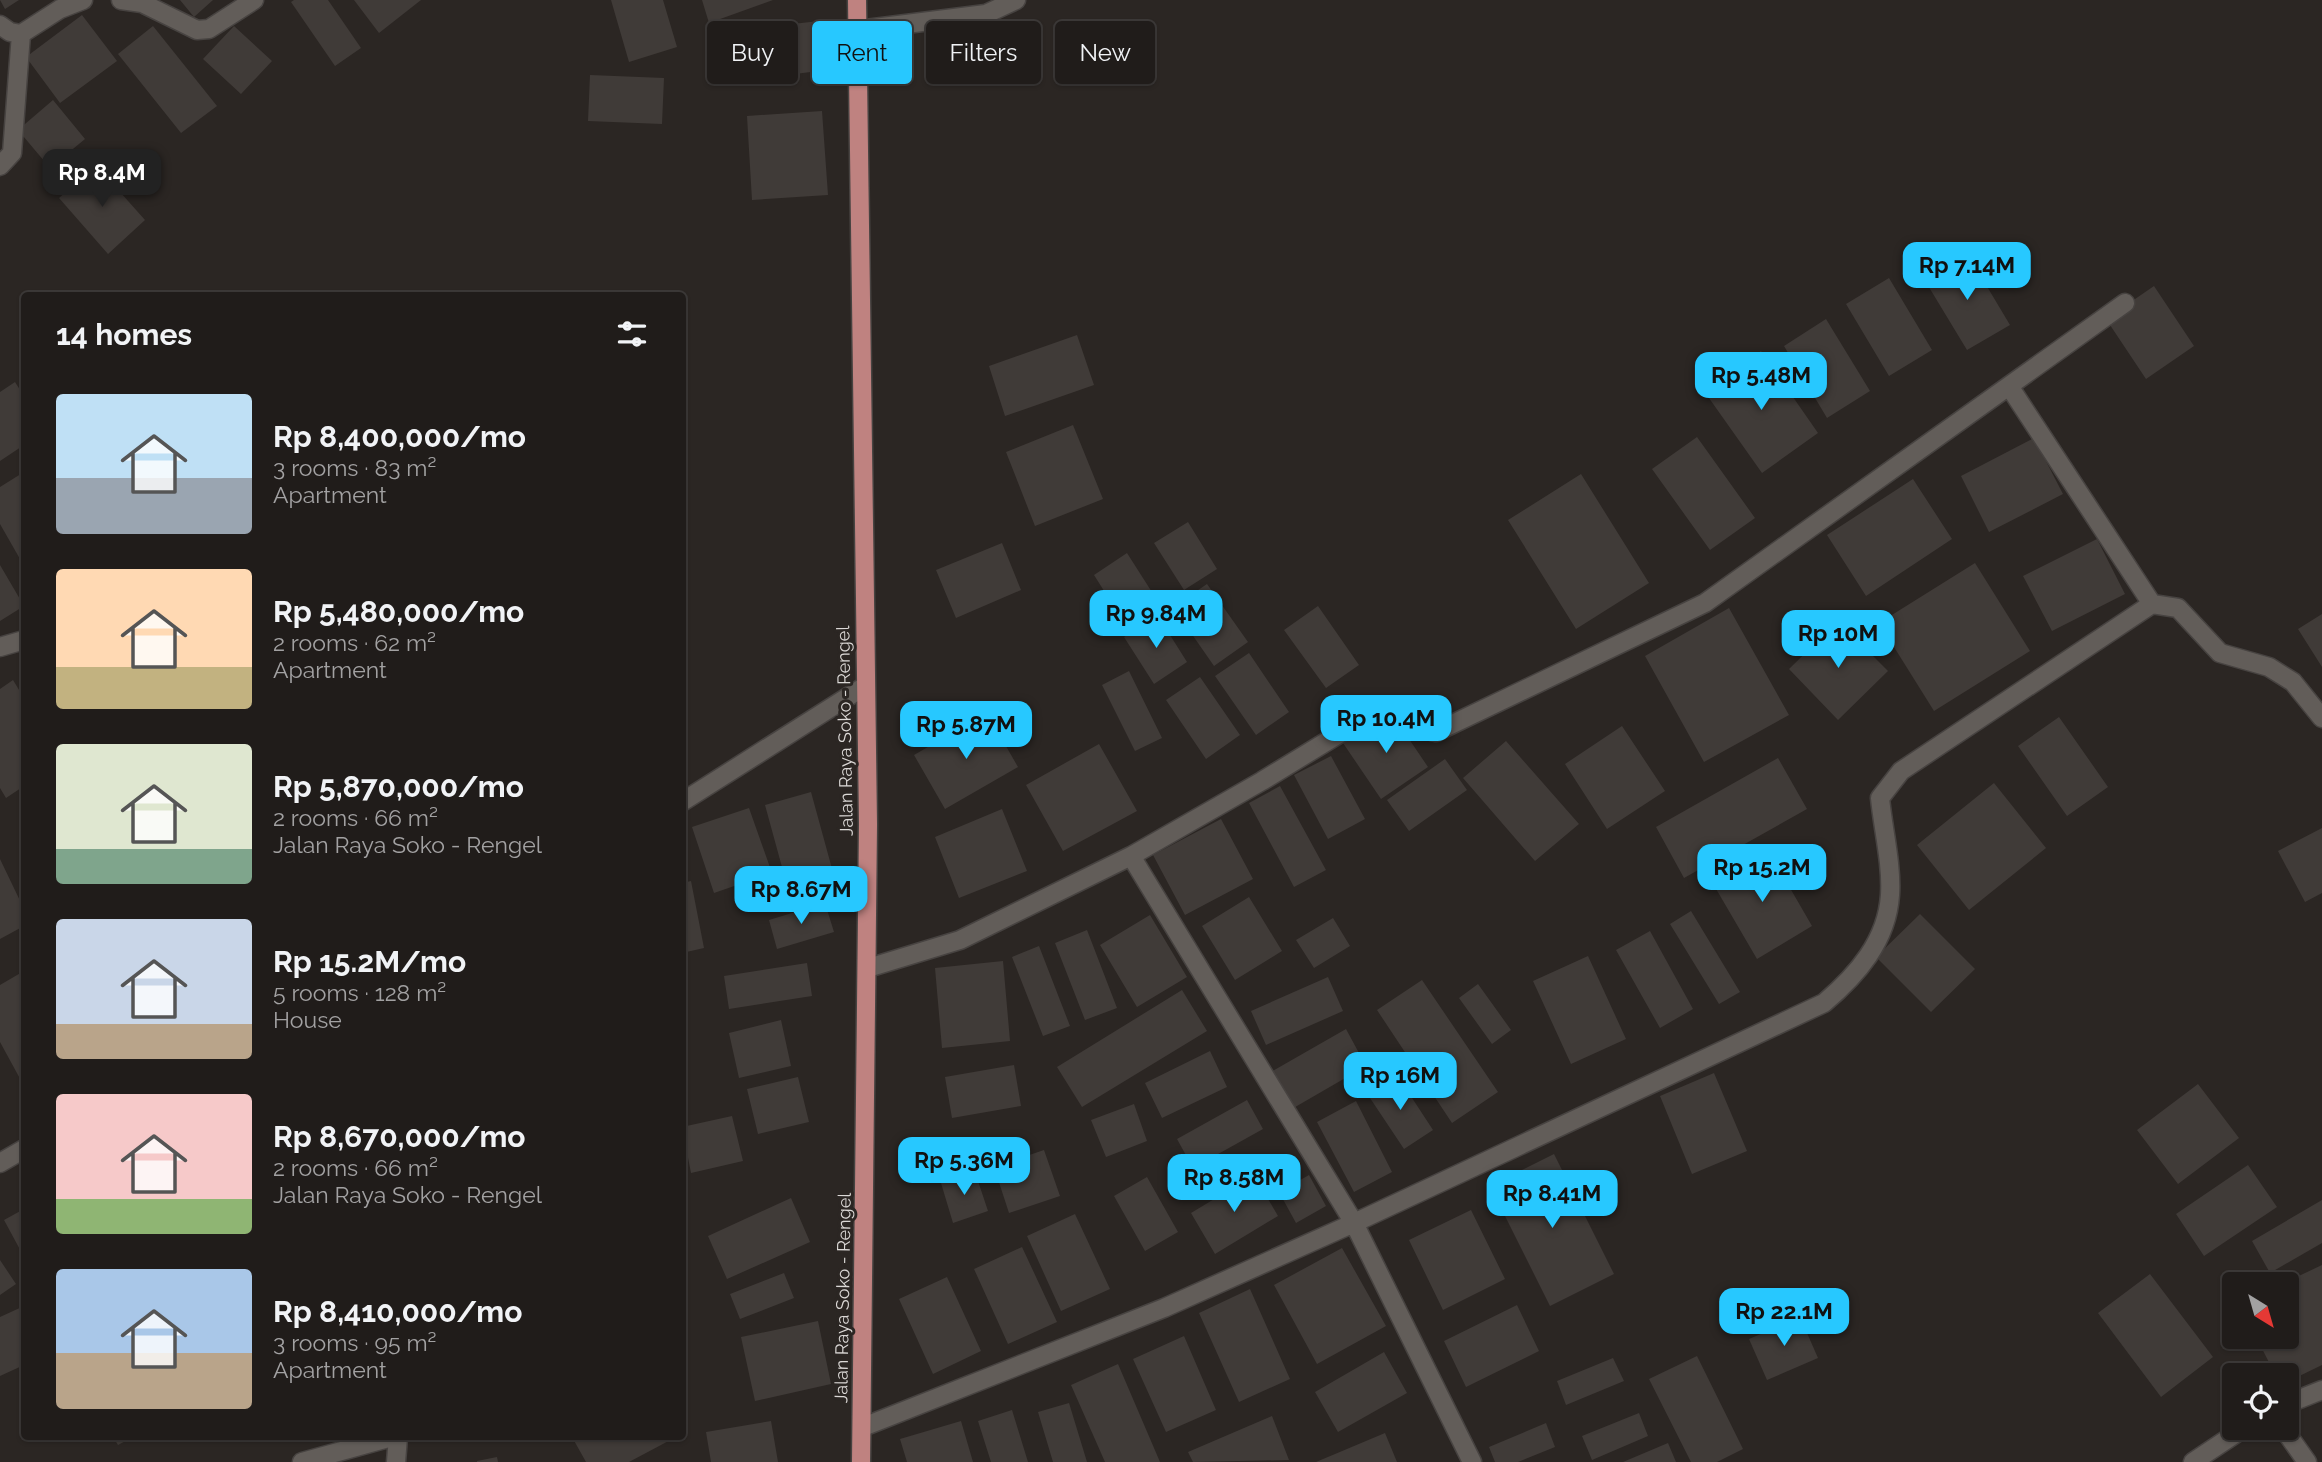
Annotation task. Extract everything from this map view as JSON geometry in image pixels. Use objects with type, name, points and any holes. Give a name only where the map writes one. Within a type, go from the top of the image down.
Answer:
[{"type":"main road","name":"Jalan Raya Soko - Rengel","points":[[857,0],[858,21]]},
{"type":"main road","name":"Jalan Raya Soko - Rengel","points":[[859,84],[868,968],[861,1462]]},
{"type":"street","points":[[0,25],[9,32],[21,34],[60,9],[83,0]]},
{"type":"street","points":[[121,0],[142,3],[197,30],[209,29],[254,0]]},
{"type":"street","points":[[912,23],[986,14],[1016,0]]},
{"type":"street","points":[[0,166],[12,153],[21,34]]},
{"type":"street","points":[[868,968],[960,940],[1131,856],[1388,706],[1436,732],[1705,603],[2125,303]]},
{"type":"street","points":[[2009,386],[2152,604]]},
{"type":"street","points":[[863,1427],[1164,1308],[1354,1223],[1824,1003],[1852,979],[1875,947],[1890,896],[1880,798],[1901,771],[2152,604],[2178,608],[2220,653],[2269,667],[2293,682],[2322,718]]},
{"type":"street","points":[[0,647],[21,640]]},
{"type":"street","points":[[686,800],[865,686]]},
{"type":"street","points":[[1131,856],[1354,1223],[1472,1462]]},
{"type":"street","points":[[0,1163],[21,1151]]},
{"type":"street","points":[[2299,1399],[2322,1390]]},
{"type":"street","points":[[302,1462],[381,1440]]},
{"type":"street","points":[[396,1462],[398,1440]]},
{"type":"street","points":[[2193,1462],[2226,1440]]},
{"type":"street","points":[[2291,1440],[2307,1462]]},
{"type":"building","points":[[0,0],[19,0],[5,9]]},
{"type":"building","points":[[180,0],[213,0],[194,17]]},
{"type":"building","points":[[328,0],[361,48],[335,66],[291,2]]},
{"type":"building","points":[[354,0],[421,0],[379,33]]},
{"type":"building","points":[[611,0],[663,0],[677,47],[629,62]]},
{"type":"building","points":[[702,0],[773,0],[715,21],[708,21]]},
{"type":"building","points":[[82,15],[117,61],[60,103],[26,57]]},
{"type":"building","points":[[812,22],[812,72],[798,74],[798,23]]},
{"type":"building","points":[[153,26],[217,106],[181,133],[118,54]]},
{"type":"building","points":[[234,26],[272,61],[241,94],[203,59]]},
{"type":"building","points":[[590,75],[664,78],[662,124],[588,121]]},
{"type":"building","points":[[53,100],[85,139],[50,168],[18,130]]},
{"type":"building","points":[[822,111],[828,195],[752,200],[747,116]]},
{"type":"building","points":[[96,165],[145,220],[108,254],[59,198]]},
{"type":"building","points":[[1967,253],[2010,325],[1967,350],[1924,279]]},
{"type":"building","points":[[1889,278],[1932,350],[1889,376],[1846,304]]},
{"type":"building","points":[[2154,286],[2194,346],[2146,379],[2106,319]]},
{"type":"building","points":[[1826,319],[1870,391],[1827,418],[1784,346]]},
{"type":"building","points":[[1077,335],[1094,385],[1005,416],[989,366]]},
{"type":"building","points":[[1761,351],[1818,433],[1762,473],[1704,391]]},
{"type":"building","points":[[15,382],[21,391],[21,447],[0,461],[0,392]]},
{"type":"building","points":[[1073,425],[1103,499],[1035,526],[1006,452]]},
{"type":"building","points":[[1697,437],[1755,518],[1710,550],[1652,469]]},
{"type":"building","points":[[2034,438],[2063,494],[1989,532],[1961,476]]},
{"type":"building","points":[[21,474],[21,561],[0,524],[0,487]]},
{"type":"building","points":[[1581,474],[1649,583],[1576,629],[1508,520]]},
{"type":"building","points":[[1913,479],[1952,539],[1866,596],[1827,535]]},
{"type":"building","points":[[1188,522],[1217,569],[1184,590],[1154,543]]},
{"type":"building","points":[[2097,539],[2125,594],[2052,631],[2023,576]]},
{"type":"building","points":[[1002,543],[1021,590],[956,618],[936,570]]},
{"type":"building","points":[[1127,553],[1157,600],[1123,621],[1094,575]]},
{"type":"building","points":[[1975,563],[2030,651],[1934,711],[1879,623]]},
{"type":"building","points":[[0,565],[21,601],[21,608],[0,621]]},
{"type":"building","points":[[1207,584],[1248,642],[1214,666],[1173,607]]},
{"type":"building","points":[[1318,606],[1359,665],[1326,688],[1284,630]]},
{"type":"building","points":[[1729,608],[1789,715],[1704,762],[1645,656]]},
{"type":"building","points":[[2322,614],[2322,667],[2298,629]]},
{"type":"building","points":[[1158,616],[1187,662],[1154,684],[1124,637]]},
{"type":"building","points":[[1838,621],[1888,671],[1838,720],[1789,669]]},
{"type":"building","points":[[1249,653],[1289,712],[1256,735],[1215,676]]},
{"type":"building","points":[[1129,671],[1162,738],[1135,751],[1102,685]]},
{"type":"building","points":[[1200,677],[1240,735],[1206,759],[1166,700]]},
{"type":"building","points":[[13,680],[21,693],[21,788],[6,798],[0,788],[0,689]]},
{"type":"building","points":[[1390,711],[1428,767],[1381,799],[1343,743]]},
{"type":"building","points":[[987,713],[1018,767],[945,809],[914,755]]},
{"type":"building","points":[[2059,717],[2108,787],[2067,816],[2018,746]]},
{"type":"building","points":[[1622,726],[1665,791],[1607,829],[1565,764]]},
{"type":"building","points":[[1506,741],[1579,824],[1535,861],[1463,778]]},
{"type":"building","points":[[1099,744],[1137,811],[1063,851],[1026,785]]},
{"type":"building","points":[[1331,756],[1365,819],[1328,839],[1294,775]]},
{"type":"building","points":[[1778,758],[1807,809],[1684,878],[1656,827]]},
{"type":"building","points":[[1445,759],[1467,790],[1409,831],[1387,800]]},
{"type":"building","points":[[1994,783],[2046,848],[1969,910],[1917,845]]},
{"type":"building","points":[[1280,786],[1326,870],[1294,887],[1249,803]]},
{"type":"building","points":[[811,792],[834,876],[788,889],[765,805]]},
{"type":"building","points":[[749,808],[772,873],[714,893],[692,827]]},
{"type":"building","points":[[1002,809],[1027,871],[959,898],[935,837]]},
{"type":"building","points":[[1221,819],[1253,879],[1185,915],[1153,855]]},
{"type":"building","points":[[2322,828],[2322,893],[2305,902],[2278,851]]},
{"type":"building","points":[[1768,850],[1812,926],[1757,959],[1712,882]]},
{"type":"building","points":[[0,859],[21,903],[21,928],[0,939]]},
{"type":"building","points":[[691,881],[704,948],[686,952],[686,882]]},
{"type":"building","points":[[1249,897],[1282,951],[1235,980],[1202,926]]},
{"type":"building","points":[[825,903],[834,932],[777,949],[769,920]]},
{"type":"building","points":[[1691,911],[1740,992],[1719,1004],[1670,924]]},
{"type":"building","points":[[1920,914],[1975,969],[1931,1012],[1876,957]]},
{"type":"building","points":[[1150,915],[1187,977],[1137,1007],[1100,945]]},
{"type":"building","points":[[1333,918],[1350,946],[1314,968],[1296,940]]},
{"type":"building","points":[[1087,930],[1117,1008],[1085,1020],[1055,943]]},
{"type":"building","points":[[1650,931],[1693,1009],[1660,1028],[1616,950]]},
{"type":"building","points":[[1039,946],[1070,1026],[1043,1036],[1012,957]]},
{"type":"building","points":[[1588,956],[1626,1039],[1571,1064],[1533,981]]},
{"type":"building","points":[[1003,961],[1010,1041],[942,1048],[935,968]]},
{"type":"building","points":[[807,963],[812,996],[729,1009],[724,976]]},
{"type":"building","points":[[21,973],[21,1080],[0,1042],[0,985]]},
{"type":"building","points":[[1328,977],[1343,1011],[1266,1045],[1251,1011]]},
{"type":"building","points":[[1422,980],[1498,1092],[1452,1123],[1377,1010]]},
{"type":"building","points":[[1478,984],[1511,1030],[1492,1044],[1459,998]]},
{"type":"building","points":[[1182,990],[1207,1031],[1082,1107],[1057,1067]]},
{"type":"building","points":[[781,1020],[791,1066],[739,1078],[729,1033]]},
{"type":"building","points":[[1346,1029],[1366,1066],[1290,1110],[1269,1073]]},
{"type":"building","points":[[1210,1051],[1227,1087],[1162,1118],[1145,1083]]},
{"type":"building","points":[[1014,1065],[1021,1106],[952,1118],[945,1077]]},
{"type":"building","points":[[1714,1073],[1747,1151],[1692,1174],[1660,1096]]},
{"type":"building","points":[[1397,1075],[1433,1130],[1404,1149],[1368,1095]]},
{"type":"building","points":[[798,1077],[809,1122],[758,1134],[747,1089]]},
{"type":"building","points":[[2198,1084],[2239,1138],[2178,1184],[2137,1130]]},
{"type":"building","points":[[1247,1100],[1263,1129],[1193,1168],[1177,1139]]},
{"type":"building","points":[[1356,1101],[1392,1172],[1354,1192],[1317,1122]]},
{"type":"building","points":[[1134,1104],[1147,1141],[1106,1157],[1091,1120]]},
{"type":"building","points":[[732,1116],[743,1161],[691,1173],[686,1147],[686,1126]]},
{"type":"building","points":[[1044,1150],[1060,1196],[1009,1213],[994,1167]]},
{"type":"building","points":[[1554,1154],[1614,1274],[1550,1306],[1490,1186]]},
{"type":"building","points":[[2248,1165],[2277,1207],[2204,1256],[2176,1214]]},
{"type":"building","points":[[975,1172],[988,1211],[953,1223],[941,1183]]},
{"type":"building","points":[[1254,1175],[1278,1216],[1215,1254],[1191,1213]]},
{"type":"building","points":[[1309,1175],[1326,1206],[1296,1223],[1279,1192]]},
{"type":"building","points":[[1147,1177],[1178,1232],[1145,1251],[1114,1196]]},
{"type":"building","points":[[791,1198],[810,1242],[727,1279],[708,1236]]},
{"type":"building","points":[[2322,1200],[2322,1243],[2269,1272],[2252,1241]]},
{"type":"building","points":[[1471,1210],[1505,1279],[1443,1310],[1409,1240]]},
{"type":"building","points":[[21,1211],[21,1251],[4,1220]]},
{"type":"building","points":[[1075,1214],[1110,1289],[1061,1311],[1027,1236]]},
{"type":"building","points":[[1022,1247],[1057,1322],[1008,1344],[974,1269]]},
{"type":"building","points":[[1342,1248],[1386,1326],[1317,1364],[1274,1285]]},
{"type":"building","points":[[0,1260],[16,1284],[0,1295]]},
{"type":"building","points":[[2322,1265],[2322,1365],[2299,1376],[2299,1363],[2269,1363],[2262,1349],[2300,1349],[2300,1275]]},
{"type":"building","points":[[784,1273],[794,1298],[740,1319],[730,1294]]},
{"type":"building","points":[[2150,1274],[2213,1357],[2161,1397],[2098,1313]]},
{"type":"building","points":[[947,1277],[981,1351],[933,1374],[899,1299]]},
{"type":"building","points":[[1250,1289],[1290,1379],[1239,1402],[1199,1313]]},
{"type":"building","points":[[1517,1305],[1539,1351],[1466,1387],[1444,1341]]},
{"type":"building","points":[[21,1307],[21,1366],[0,1376],[0,1317]]},
{"type":"building","points":[[1800,1317],[1818,1358],[1767,1380],[1749,1339]]},
{"type":"building","points":[[818,1321],[831,1384],[755,1401],[741,1337]]},
{"type":"building","points":[[1184,1336],[1216,1410],[1166,1432],[1133,1359]]},
{"type":"building","points":[[1384,1352],[1407,1393],[1338,1432],[1315,1392]]},
{"type":"building","points":[[1697,1356],[1743,1449],[1717,1462],[1691,1462],[1649,1379]]},
{"type":"building","points":[[1613,1358],[1624,1381],[1566,1405],[1557,1381]]},
{"type":"building","points":[[1118,1364],[1160,1462],[1105,1462],[1071,1385]]},
{"type":"building","points":[[1069,1403],[1087,1462],[1053,1462],[1038,1412]]},
{"type":"building","points":[[1012,1410],[1028,1462],[991,1462],[978,1421]]},
{"type":"building","points":[[1639,1413],[1648,1436],[1592,1460],[1582,1436]]},
{"type":"building","points":[[1272,1416],[1289,1460],[1193,1462],[1188,1452]]},
{"type":"building","points":[[771,1421],[778,1462],[711,1462],[706,1432]]},
{"type":"building","points":[[961,1421],[973,1462],[907,1462],[900,1439]]},
{"type":"building","points":[[1546,1423],[1555,1447],[1518,1462],[1495,1462],[1489,1447]]},
{"type":"building","points":[[1385,1433],[1397,1462],[1316,1462]]},
{"type":"building","points":[[115,1440],[127,1440],[118,1445]]},
{"type":"building","points":[[574,1440],[670,1440],[629,1462],[586,1462]]},
{"type":"building","points":[[1668,1443],[1676,1462],[1623,1462]]},
{"type":"building","points":[[497,1457],[498,1462],[477,1462],[477,1461]]}]
